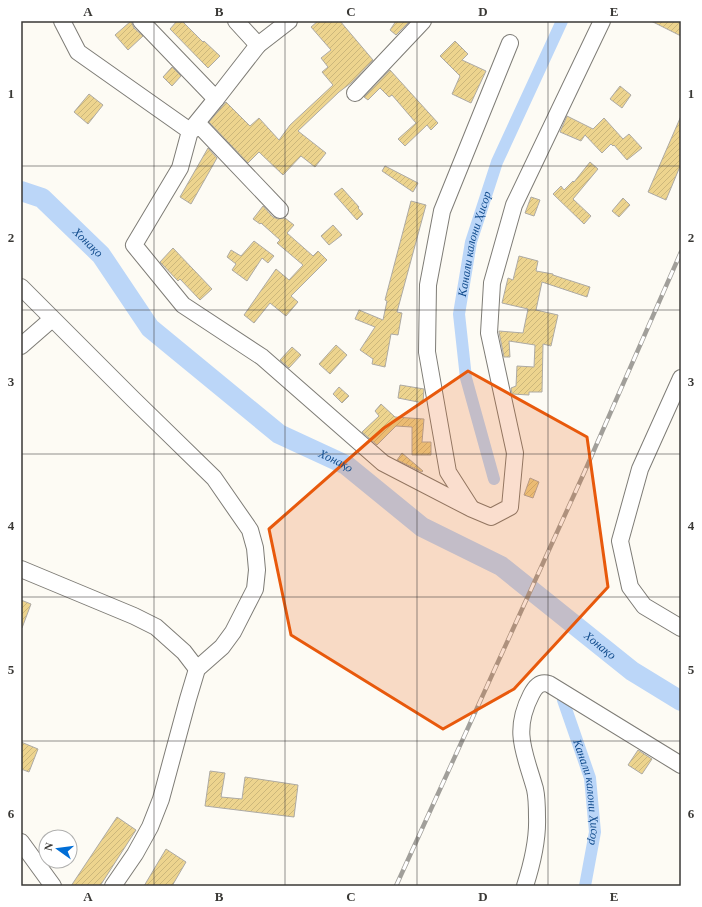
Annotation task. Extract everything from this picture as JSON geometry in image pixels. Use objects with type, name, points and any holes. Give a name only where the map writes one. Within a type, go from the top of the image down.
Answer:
[{"type":"street","points":[[62,21],[78,52],[190,131]]},
{"type":"street","points":[[141,21],[216,99]]},
{"type":"street","points":[[236,21],[258,45]]},
{"type":"street","points":[[289,21],[258,45],[190,131],[180,168],[134,245],[183,306],[262,357],[383,463],[472,509],[491,517],[510,508],[515,453],[489,333],[492,283],[514,205],[602,21]]},
{"type":"street","points":[[355,93],[423,21]]},
{"type":"street","points":[[472,509],[448,472],[428,352],[428,285],[442,210],[510,43]]},
{"type":"street","points":[[190,131],[200,126],[280,210]]},
{"type":"street","points":[[21,287],[214,478],[250,530],[256,556],[257,570],[255,589],[233,632],[222,647],[197,669],[161,799],[150,827],[135,854],[113,886]]},
{"type":"street","points":[[21,346],[52,319]]},
{"type":"street","points":[[681,378],[640,469],[620,541],[630,587],[644,606],[681,628]]},
{"type":"street","points":[[21,569],[134,616],[156,628],[184,652],[197,669]]},
{"type":"street","points":[[525,886],[536,840],[537,818],[535,791],[527,766],[521,739],[520,725],[526,704],[534,689],[540,684],[544,682],[549,684],[681,765]]},
{"type":"street","points":[[21,842],[53,886]]},
{"type":"highlighted area","points":[[468,371],[587,437],[608,587],[514,689],[443,729],[291,635],[269,529],[384,428]]},
{"type":"building","points":[[131,21],[134,28],[143,36],[128,50],[115,35]]},
{"type":"building","points":[[177,21],[182,21],[203,42],[204,41],[220,56],[208,68],[170,29]]},
{"type":"building","points":[[318,21],[340,21],[373,60],[351,83],[339,92],[298,131],[326,153],[315,167],[301,156],[283,175],[259,152],[248,163],[209,122],[226,102],[250,126],[259,118],[279,140],[290,125],[333,85],[322,72],[328,67],[321,58],[331,50],[311,27]]},
{"type":"building","points":[[396,21],[410,21],[396,35],[390,30]]},
{"type":"building","points":[[651,21],[681,21],[681,36]]},
{"type":"building","points":[[455,41],[468,54],[462,60],[486,71],[471,103],[452,94],[460,76],[440,56]]},
{"type":"building","points":[[172,67],[181,76],[172,86],[163,77]]},
{"type":"building","points":[[390,70],[438,123],[431,130],[427,125],[405,146],[398,139],[416,123],[392,95],[389,97],[380,88],[368,100],[364,97]]},
{"type":"building","points":[[620,86],[631,95],[622,108],[610,99]]},
{"type":"building","points":[[89,94],[103,105],[88,124],[74,112]]},
{"type":"building","points":[[567,116],[593,129],[604,118],[623,139],[629,134],[642,148],[627,160],[614,145],[613,146],[611,144],[602,153],[585,135],[581,141],[560,132]]},
{"type":"building","points":[[681,116],[681,164],[666,200],[648,192]]},
{"type":"building","points":[[208,148],[217,158],[191,204],[180,197]]},
{"type":"building","points":[[590,162],[598,169],[573,199],[591,216],[584,224],[553,194],[561,186],[564,190],[573,181],[574,182]]},
{"type":"building","points":[[385,166],[418,183],[413,192],[382,171]]},
{"type":"building","points":[[342,188],[359,207],[358,208],[363,214],[357,220],[334,194]]},
{"type":"building","points":[[531,197],[540,200],[534,216],[525,213]]},
{"type":"building","points":[[623,198],[630,205],[619,217],[612,211]]},
{"type":"building","points":[[411,201],[426,205],[397,312],[402,313],[398,335],[391,334],[385,367],[372,364],[373,359],[360,350],[375,327],[355,319],[359,310],[383,320],[387,301],[385,300]]},
{"type":"building","points":[[263,206],[273,217],[278,219],[285,218],[294,225],[287,233],[313,256],[318,251],[327,260],[291,296],[298,302],[286,316],[270,303],[254,323],[244,315],[276,269],[289,280],[303,265],[277,243],[280,240],[261,223],[260,224],[253,219]]},
{"type":"building","points":[[333,225],[342,235],[329,245],[321,236]]},
{"type":"building","points":[[254,241],[274,256],[268,263],[262,258],[247,281],[232,270],[236,264],[227,257],[231,250],[241,256]]},
{"type":"building","points":[[173,248],[212,289],[200,300],[180,279],[178,281],[160,262]]},
{"type":"building","points":[[519,256],[538,261],[536,271],[553,274],[590,287],[587,297],[542,282],[536,310],[558,315],[551,346],[543,344],[542,392],[529,392],[529,395],[512,394],[511,388],[516,386],[517,366],[534,367],[535,345],[509,341],[510,357],[504,357],[499,332],[523,333],[528,309],[502,303],[508,278],[513,280]]},
{"type":"building","points":[[336,345],[347,355],[330,374],[319,364]]},
{"type":"building","points":[[292,347],[301,355],[289,368],[280,360]]},
{"type":"building","points":[[400,385],[424,389],[423,403],[398,398]]},
{"type":"building","points":[[339,387],[349,396],[342,403],[333,394]]},
{"type":"building","points":[[381,404],[395,417],[424,419],[422,442],[431,442],[431,455],[412,455],[412,427],[396,426],[377,445],[362,432],[379,416],[375,411]]},
{"type":"building","points":[[402,453],[423,471],[422,472],[397,460]]},
{"type":"building","points":[[530,478],[539,482],[533,498],[524,495]]},
{"type":"building","points":[[21,600],[31,604],[22,628],[21,627]]},
{"type":"building","points":[[21,742],[38,749],[29,772],[21,769]]},
{"type":"building","points":[[638,750],[652,759],[642,774],[628,765]]},
{"type":"building","points":[[210,771],[225,773],[221,797],[242,799],[245,777],[298,785],[294,817],[205,806]]},
{"type":"building","points":[[117,817],[136,830],[100,886],[71,886]]},
{"type":"building","points":[[166,849],[186,862],[172,886],[144,886]]},
{"type":"waterway","name":"Канали калони Ҳисор","points":[[494,479],[466,378],[459,314],[471,242],[497,162],[562,21]]},
{"type":"waterway","name":"Хонақо","points":[[21,191],[42,198],[101,255],[150,328],[279,434],[346,465],[422,527],[501,566],[632,671],[681,701]]},
{"type":"waterway","name":"Канали калони Ҳисор","points":[[563,700],[590,778],[595,832],[585,886]]},
{"type":"railway","points":[[396,886],[584,473],[681,252]]}]
